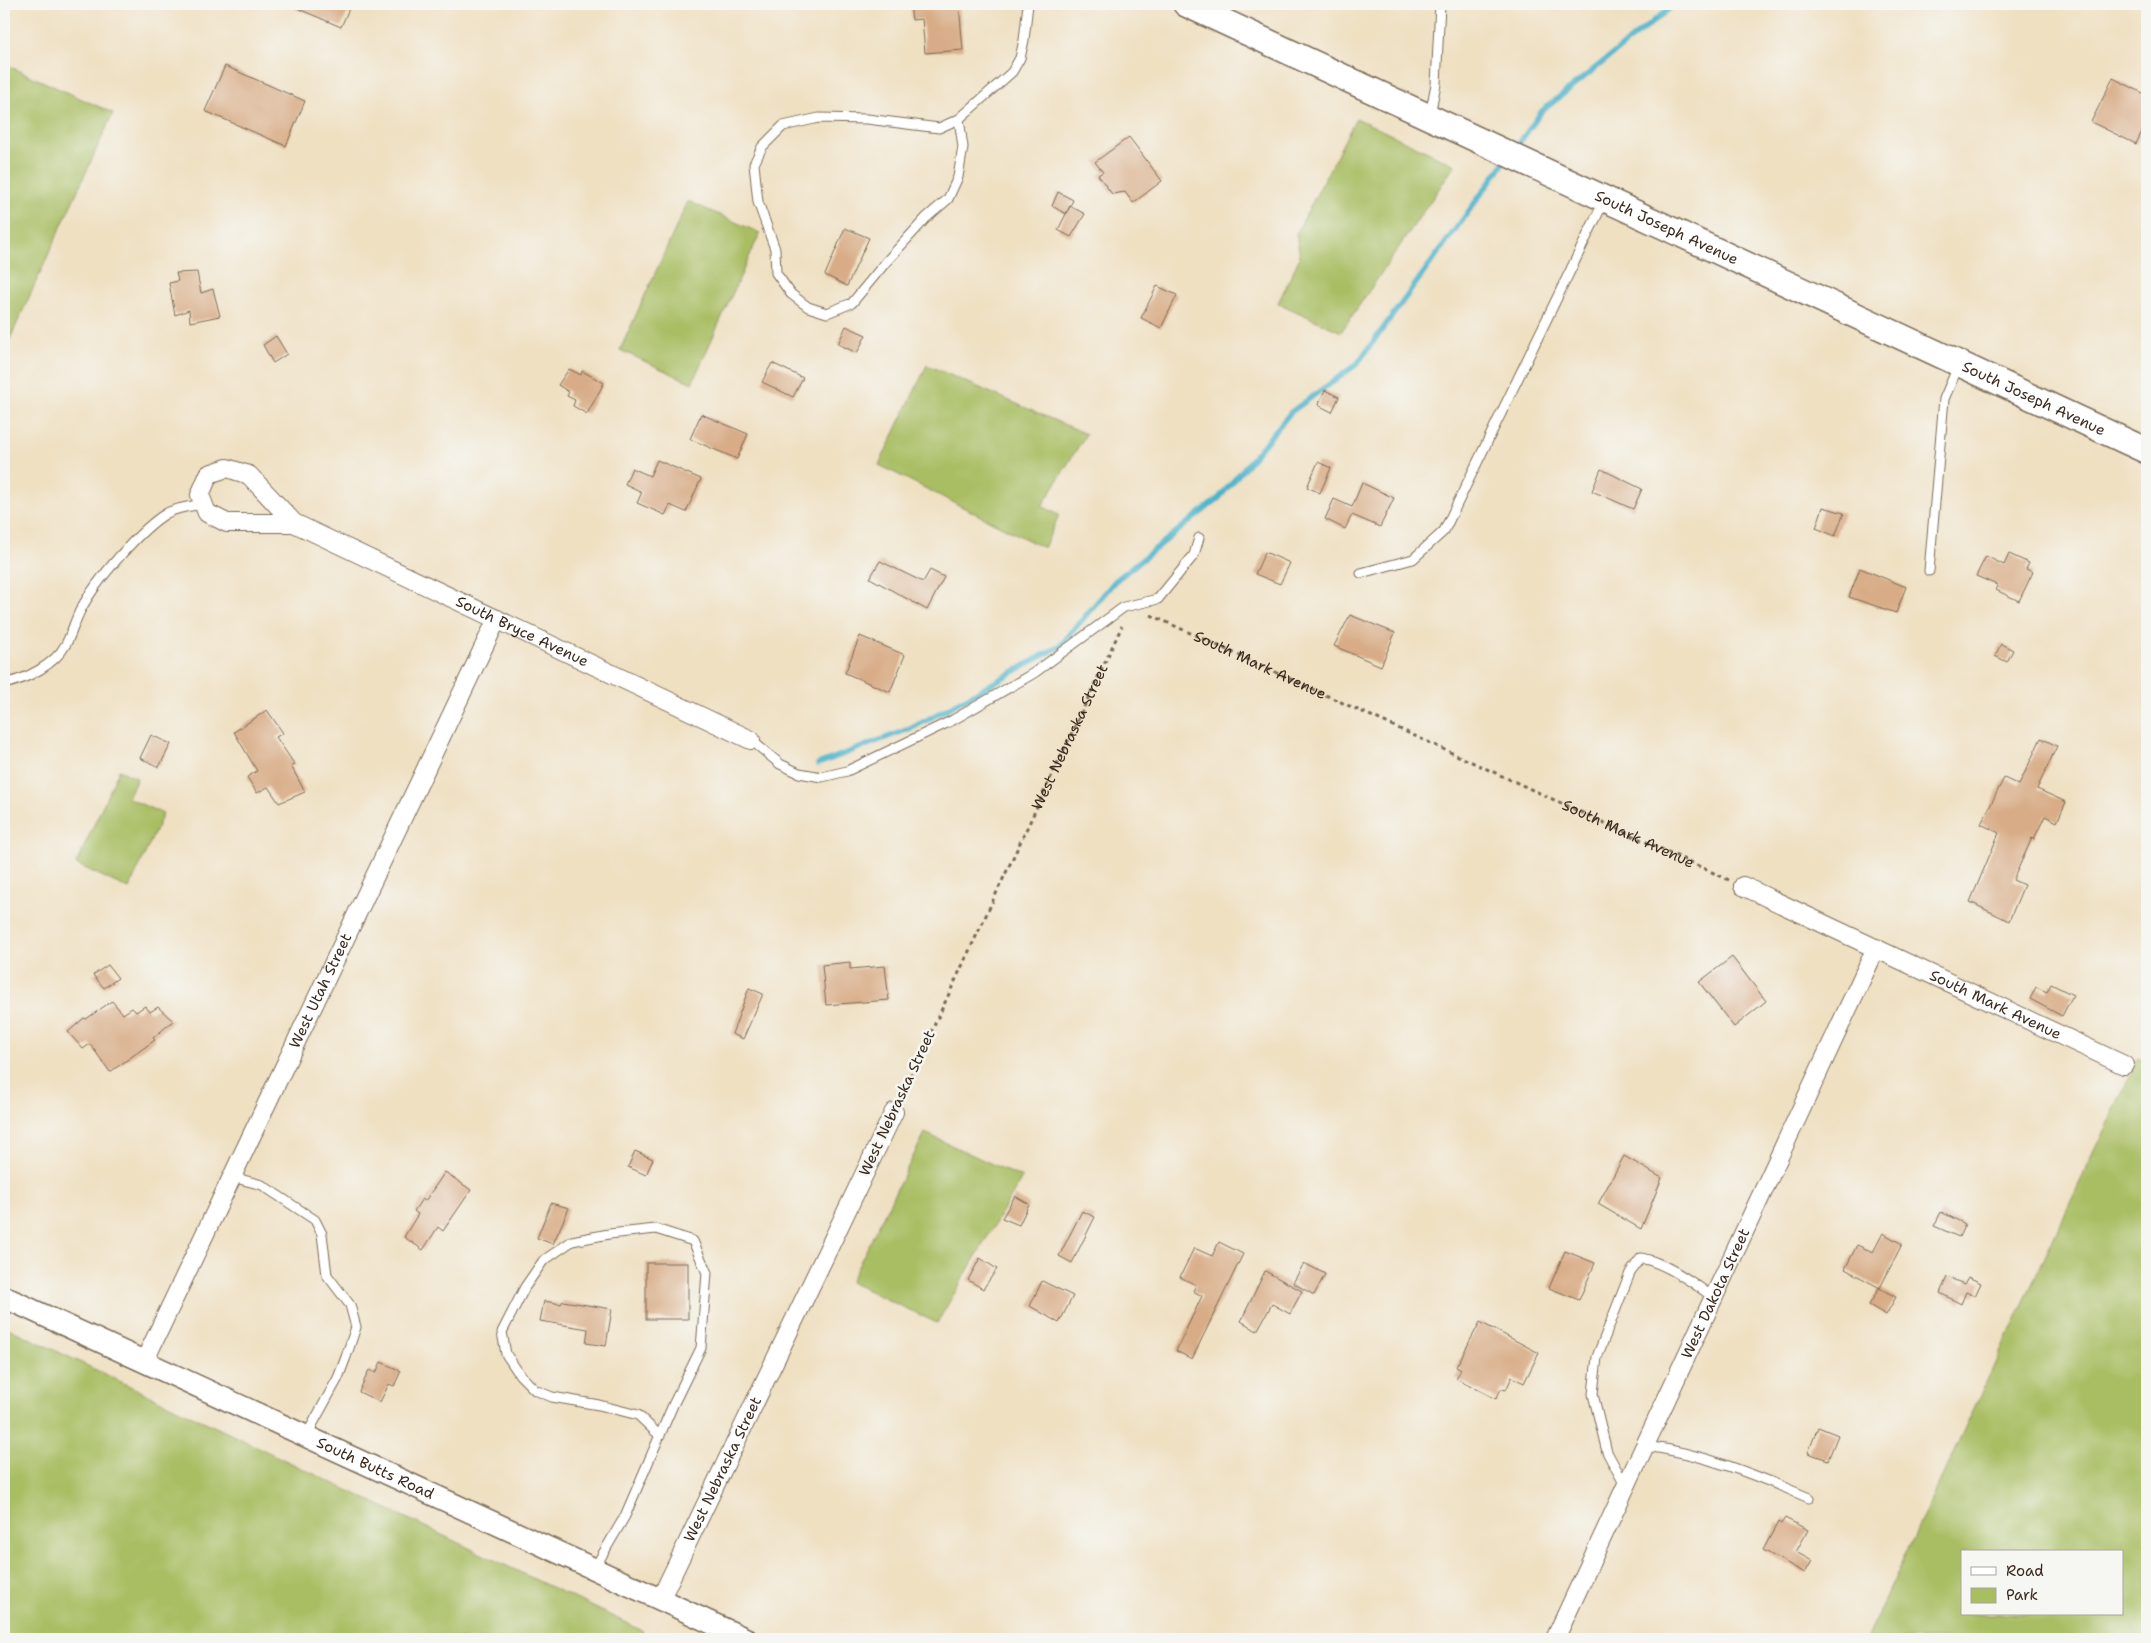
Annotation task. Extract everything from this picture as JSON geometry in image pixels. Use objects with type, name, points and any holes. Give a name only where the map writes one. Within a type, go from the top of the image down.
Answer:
[{"type":"main road","name":"South Joseph Avenue","points":[[1186,4],[2147,450]]},
{"type":"street","name":"South Bryce Avenue","points":[[294,523],[228,523],[207,513],[200,494],[209,474],[226,468],[249,475],[294,523],[751,740]]},
{"type":"street","name":"West Utah Street","points":[[144,1362],[497,619]]},
{"type":"street","name":"South Mark Avenue","points":[[1743,886],[2124,1065]]},
{"type":"street","name":"West Dakota Street","points":[[1555,1639],[1876,948]]},
{"type":"street","name":"West Nebraska Street","points":[[660,1600],[894,1112]]},
{"type":"street","name":"South Butts Road","points":[[4,1297],[746,1639]]},
{"type":"lane","points":[[959,118],[962,147],[958,178],[948,199],[926,218],[852,303],[827,313],[808,307],[791,294],[776,273],[775,249],[758,202],[754,164],[762,147],[783,126],[819,118],[867,119],[939,128],[959,118],[1012,72],[1020,58],[1028,4]]},
{"type":"lane","points":[[1429,118],[1436,84],[1440,4]]},
{"type":"lane","points":[[1361,573],[1413,559],[1444,531],[1604,199]]},
{"type":"lane","points":[[1929,571],[1944,399],[1959,364]]},
{"type":"lane","points":[[4,684],[18,681],[31,675],[41,669],[62,650],[80,610],[92,591],[113,565],[156,521],[179,508],[204,504]]},
{"type":"lane","points":[[751,740],[780,764],[799,774],[822,777],[847,771],[952,720],[1034,673],[1124,607],[1158,598],[1194,555],[1198,538]]},
{"type":"lane","points":[[232,1177],[262,1185],[315,1220],[322,1234],[327,1275],[350,1305],[356,1327],[346,1357],[338,1378],[305,1436]]},
{"type":"lane","points":[[594,1569],[625,1516],[701,1348],[707,1273],[693,1241],[656,1229],[609,1234],[572,1241],[542,1261],[525,1287],[502,1332],[506,1354],[520,1375],[535,1390],[552,1397],[599,1404],[638,1414],[660,1436]]},
{"type":"lane","points":[[1626,1487],[1607,1452],[1593,1394],[1596,1357],[1630,1273],[1640,1258],[1652,1260],[1698,1286],[1714,1298]]},
{"type":"lane","points":[[1645,1446],[1673,1449],[1717,1462],[1764,1478],[1809,1498]]},
{"type":"path","name":"South Mark Avenue","points":[[1131,606],[1743,886]]},
{"type":"path","name":"West Nebraska Street","points":[[894,1112],[1131,606]]},
{"type":"green space","points":[[4,64],[113,113],[4,352]]},
{"type":"green space","points":[[1356,118],[1455,165],[1341,332],[1278,303],[1300,257],[1296,234]]},
{"type":"green space","points":[[688,201],[760,233],[692,383],[620,350]]},
{"type":"green space","points":[[927,365],[1086,434],[1042,506],[1059,515],[1044,548],[879,465]]},
{"type":"green space","points":[[119,770],[137,778],[128,798],[163,814],[129,889],[76,864]]},
{"type":"green space","points":[[2138,1058],[2147,1063],[2147,1639],[1866,1639]]},
{"type":"green space","points":[[925,1133],[1022,1178],[937,1323],[850,1282]]},
{"type":"green space","points":[[4,1326],[643,1631],[639,1639],[4,1639]]},
{"type":"building","points":[[287,4],[351,4],[341,27]]},
{"type":"building","points":[[910,4],[959,4],[963,50],[925,53],[922,19],[912,20]]},
{"type":"building","points":[[225,66],[305,101],[286,146],[205,111]]},
{"type":"building","points":[[2113,78],[2147,95],[2147,121],[2136,144],[2091,122]]},
{"type":"building","points":[[1129,137],[1162,181],[1133,203],[1125,192],[1112,194],[1098,175],[1103,172],[1095,162]]},
{"type":"building","points":[[1058,192],[1073,200],[1066,214],[1052,206]]},
{"type":"building","points":[[1070,206],[1085,214],[1071,237],[1058,230]]},
{"type":"building","points":[[845,228],[869,238],[847,286],[825,275]]},
{"type":"building","points":[[197,272],[201,293],[213,289],[220,316],[190,322],[189,310],[175,315],[169,283],[178,281],[176,273]]},
{"type":"building","points":[[1157,286],[1177,295],[1161,328],[1141,318]]},
{"type":"building","points":[[846,326],[866,335],[857,353],[838,344]]},
{"type":"building","points":[[276,336],[287,354],[273,363],[263,345]]},
{"type":"building","points":[[772,363],[803,378],[793,397],[762,382]]},
{"type":"building","points":[[569,369],[581,375],[582,371],[604,383],[587,414],[573,406],[575,400],[567,396],[569,392],[558,385]]},
{"type":"building","points":[[1325,390],[1339,397],[1332,412],[1318,405]]},
{"type":"building","points":[[701,414],[748,434],[737,459],[690,439]]},
{"type":"building","points":[[657,460],[701,479],[686,512],[670,505],[665,515],[637,503],[642,492],[625,484],[632,468],[650,476]]},
{"type":"building","points":[[1318,462],[1331,468],[1320,493],[1307,487]]},
{"type":"building","points":[[1601,469],[1642,489],[1633,509],[1592,491]]},
{"type":"building","points":[[1362,483],[1394,498],[1380,527],[1352,515],[1345,529],[1325,519],[1334,499],[1352,507]]},
{"type":"building","points":[[1823,507],[1844,513],[1835,536],[1816,528]]},
{"type":"building","points":[[1265,552],[1290,563],[1280,584],[1255,574]]},
{"type":"building","points":[[2009,554],[2029,563],[2026,569],[2033,572],[2019,601],[1996,590],[1997,585],[1976,576],[1986,556],[2004,565]]},
{"type":"building","points":[[880,561],[923,582],[930,570],[944,577],[927,610],[870,578]]},
{"type":"building","points":[[1860,568],[1906,587],[1896,613],[1849,597]]},
{"type":"building","points":[[1350,615],[1395,633],[1381,666],[1334,646]]},
{"type":"building","points":[[860,636],[905,655],[890,692],[845,673]]},
{"type":"building","points":[[2001,644],[2013,650],[2007,662],[1995,656]]},
{"type":"building","points":[[267,710],[283,733],[276,737],[295,765],[291,766],[305,792],[279,803],[268,787],[257,793],[247,777],[257,771],[234,732]]},
{"type":"building","points":[[151,735],[171,744],[159,767],[140,758]]},
{"type":"building","points":[[2041,738],[2057,746],[2037,789],[2066,802],[2057,822],[2045,816],[2034,839],[2032,838],[2013,880],[2024,885],[2009,921],[1970,902],[1999,833],[1981,824],[2004,778],[2019,785]]},
{"type":"building","points":[[1732,957],[1766,1001],[1734,1027],[1699,982]]},
{"type":"building","points":[[850,962],[850,969],[885,966],[889,1000],[826,1005],[822,965]]},
{"type":"building","points":[[108,965],[118,978],[104,988],[93,975]]},
{"type":"building","points":[[2051,984],[2073,995],[2062,1016],[2030,999],[2036,987],[2047,992]]},
{"type":"building","points":[[749,988],[763,994],[743,1039],[732,1034]]},
{"type":"building","points":[[112,1001],[123,1014],[132,1008],[136,1012],[145,1006],[150,1012],[158,1007],[173,1021],[153,1038],[155,1040],[110,1072],[90,1044],[83,1049],[68,1032],[84,1018],[86,1019]]},
{"type":"building","points":[[635,1151],[653,1159],[646,1175],[628,1167]]},
{"type":"building","points":[[1624,1156],[1662,1178],[1641,1229],[1598,1204]]},
{"type":"building","points":[[445,1172],[471,1190],[443,1231],[438,1227],[423,1250],[404,1237],[418,1214],[414,1211],[422,1199],[425,1201]]},
{"type":"building","points":[[1015,1196],[1029,1204],[1019,1225],[1002,1218]]},
{"type":"building","points":[[551,1203],[569,1208],[553,1244],[537,1238]]},
{"type":"building","points":[[1082,1211],[1095,1217],[1072,1263],[1059,1256]]},
{"type":"building","points":[[1941,1212],[1965,1224],[1959,1237],[1934,1226]]},
{"type":"building","points":[[1883,1233],[1902,1244],[1880,1288],[1845,1269],[1857,1245],[1873,1252]]},
{"type":"building","points":[[1219,1242],[1243,1254],[1192,1359],[1176,1351],[1202,1296],[1193,1291],[1196,1285],[1180,1277],[1194,1248],[1212,1256]]},
{"type":"building","points":[[1565,1251],[1595,1263],[1579,1300],[1549,1288]]},
{"type":"building","points":[[980,1258],[997,1269],[983,1289],[968,1280]]},
{"type":"building","points":[[646,1263],[688,1263],[688,1319],[646,1319]]},
{"type":"building","points":[[1304,1263],[1325,1274],[1314,1295],[1293,1283]]},
{"type":"building","points":[[1265,1271],[1302,1291],[1290,1314],[1272,1304],[1257,1331],[1241,1321]]},
{"type":"building","points":[[1947,1277],[1964,1284],[1968,1277],[1981,1283],[1975,1296],[1966,1292],[1961,1304],[1940,1293]]},
{"type":"building","points":[[1042,1281],[1073,1296],[1059,1323],[1030,1306]]},
{"type":"building","points":[[1879,1288],[1896,1297],[1886,1315],[1869,1305]]},
{"type":"building","points":[[544,1301],[561,1304],[563,1301],[612,1309],[606,1346],[586,1343],[588,1329],[540,1321]]},
{"type":"building","points":[[1480,1322],[1539,1353],[1524,1383],[1512,1377],[1506,1390],[1501,1389],[1496,1399],[1456,1378],[1461,1370],[1456,1367]]},
{"type":"building","points":[[381,1362],[401,1371],[394,1386],[389,1384],[380,1402],[359,1392],[369,1370],[376,1373]]},
{"type":"building","points":[[1818,1427],[1838,1435],[1828,1460],[1808,1453]]},
{"type":"building","points":[[1785,1518],[1808,1530],[1796,1552],[1812,1561],[1805,1573],[1763,1550],[1778,1522],[1781,1524]]},
{"type":"waterway","points":[[1515,149],[1542,111],[1675,4]]},
{"type":"waterway","points":[[818,764],[914,727],[1060,646],[1115,581],[1219,498],[1291,412],[1357,364],[1506,160]]}]
